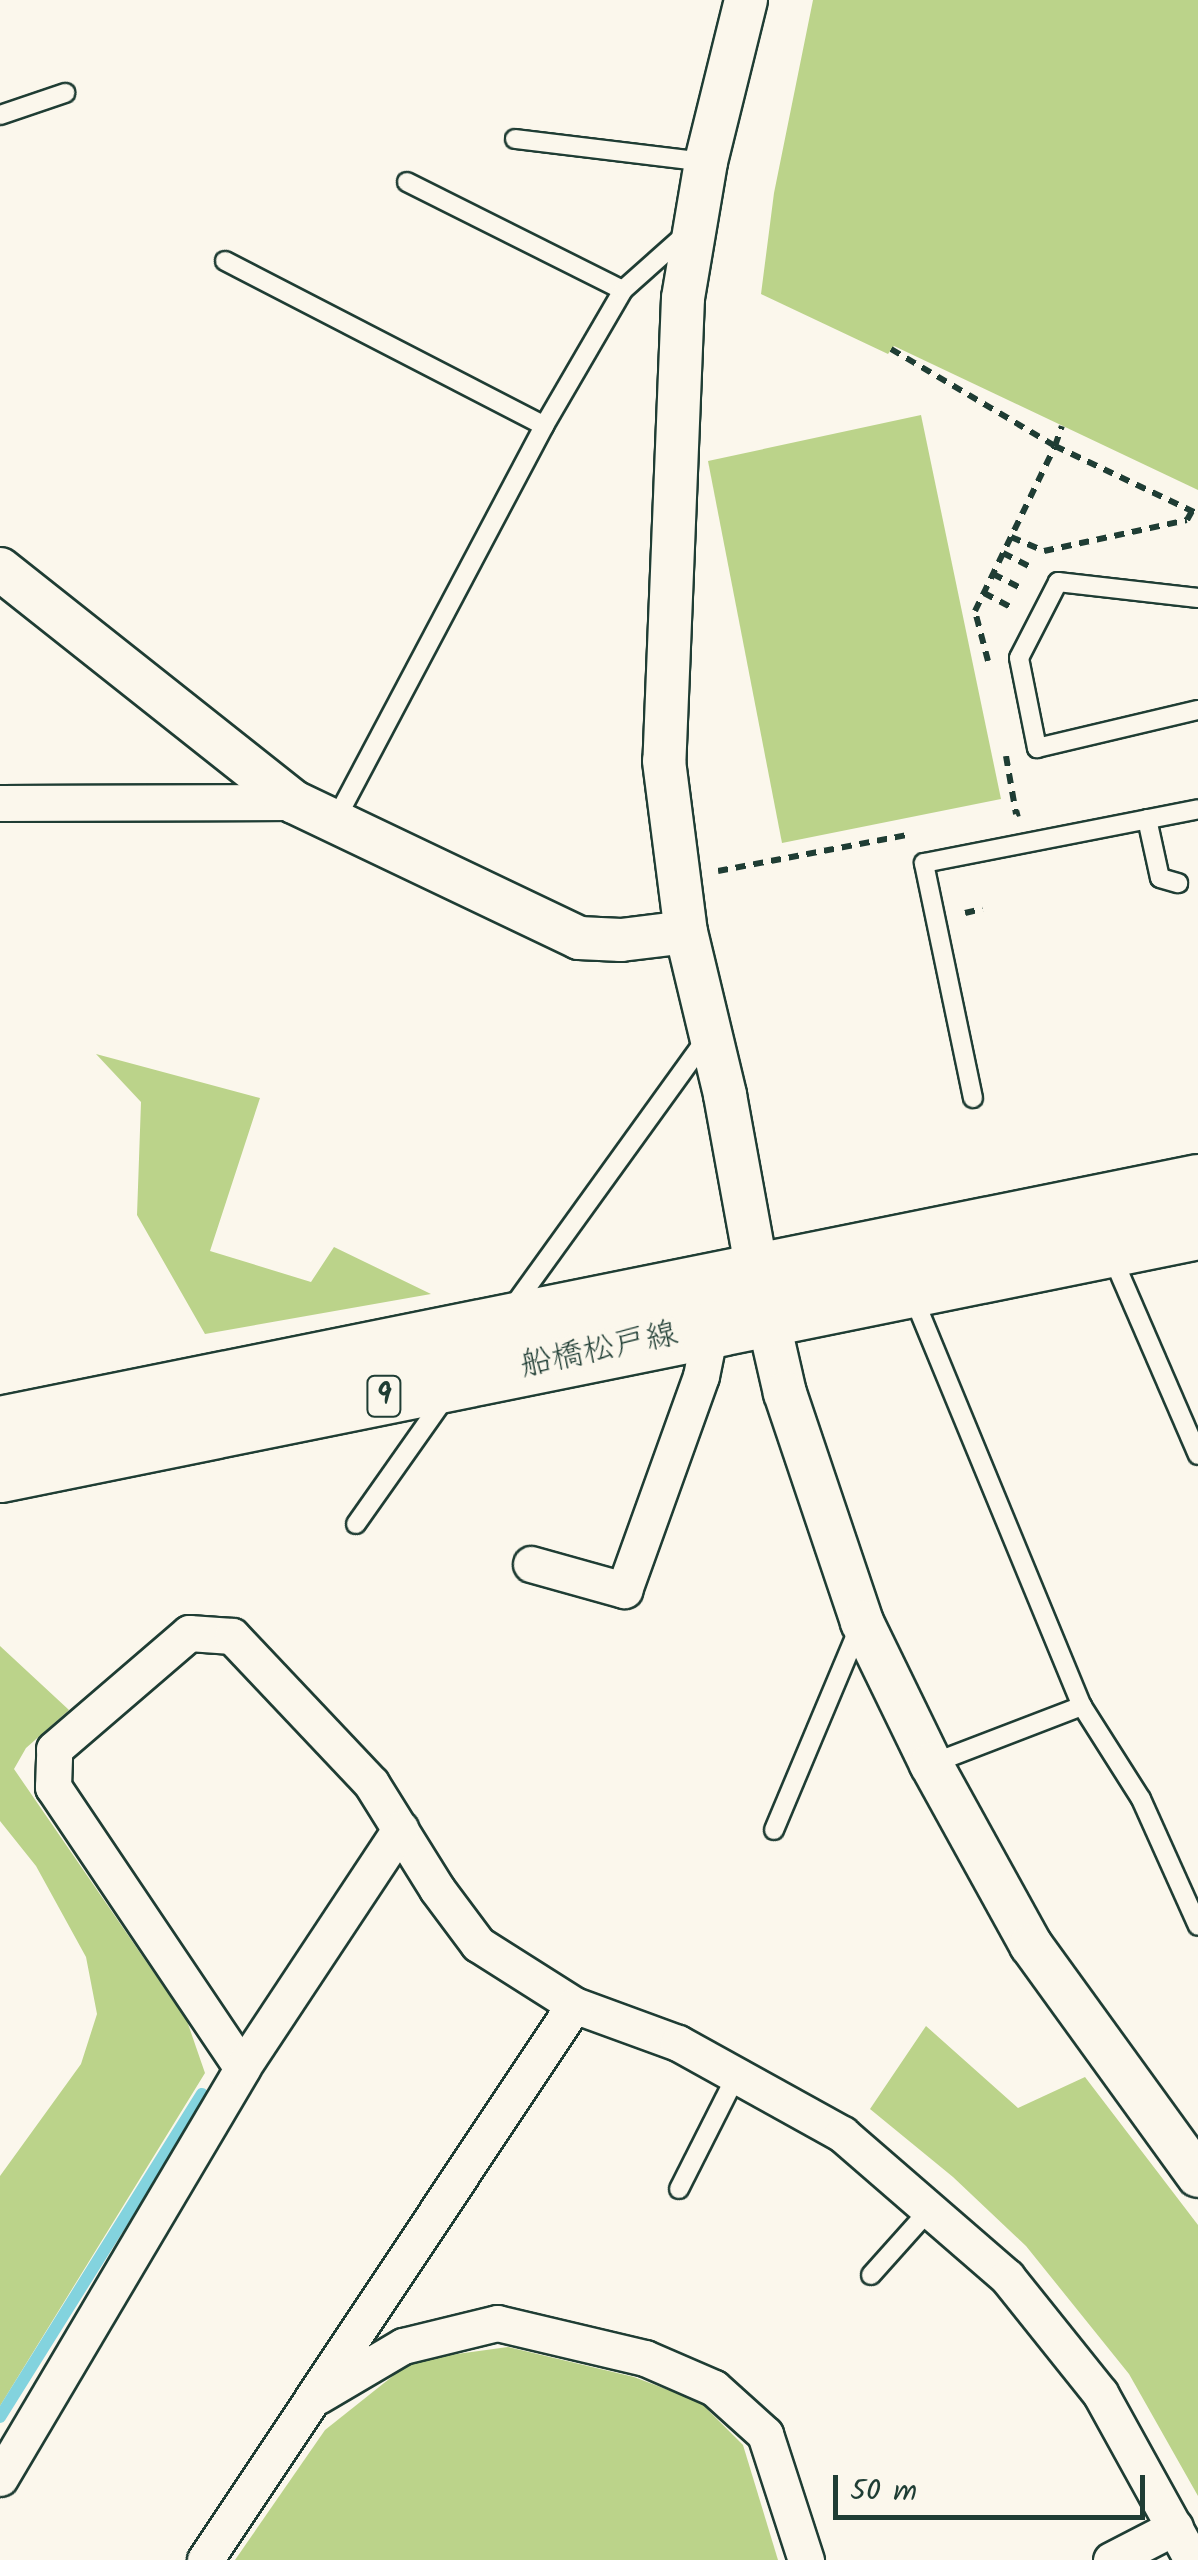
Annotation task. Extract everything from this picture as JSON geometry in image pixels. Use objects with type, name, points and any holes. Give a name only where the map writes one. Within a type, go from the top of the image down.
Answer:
[{"type":"main road","name":"船橋松戸線","points":[[0,1474],[711,1327],[762,1293],[1198,1182]]},
{"type":"main road","name":"船橋松戸線","points":[[0,1424],[500,1325],[762,1293],[910,1287],[1198,1231]]},
{"type":"street","points":[[746,0],[706,162],[683,298],[664,761],[686,932],[762,1293],[805,1459],[862,1622],[931,1764],[1031,1945],[1198,2176]]},
{"type":"street","points":[[0,568],[294,802],[578,938],[621,940],[686,932]]},
{"type":"street","points":[[0,803],[294,802]]},
{"type":"street","points":[[531,1564],[624,1590],[701,1376],[711,1327]]},
{"type":"street","points":[[242,2068],[53,1787],[54,1748],[189,1632],[232,1636],[371,1783],[478,1944],[574,2006],[678,2043],[842,2134],[1007,2277],[1100,2394],[1192,2560]]},
{"type":"street","points":[[0,2478],[242,2068],[400,1829]]},
{"type":"street","points":[[204,2560],[574,2006]]},
{"type":"street","points":[[311,2401],[403,2346],[497,2324],[646,2358],[714,2388],[765,2434],[806,2560]]},
{"type":"street","points":[[1111,2560],[1174,2527]]},
{"type":"lane","points":[[0,115],[64,92]]},
{"type":"lane","points":[[515,139],[706,162]]},
{"type":"lane","points":[[407,182],[623,290]]},
{"type":"lane","points":[[336,819],[544,426],[623,290],[694,228]]},
{"type":"lane","points":[[225,261],[544,426]]},
{"type":"lane","points":[[1198,598],[1058,582],[1019,658],[1036,748],[1198,710]]},
{"type":"lane","points":[[972,1098],[924,862],[1198,810]]},
{"type":"lane","points":[[1146,819],[1160,878],[1178,883]]},
{"type":"lane","points":[[500,1325],[710,1033]]},
{"type":"lane","points":[[1109,1248],[1198,1456]]},
{"type":"lane","points":[[910,1287],[1082,1706],[1140,1798],[1198,1926]]},
{"type":"lane","points":[[356,1524],[457,1381]]},
{"type":"lane","points":[[774,1830],[862,1622]]},
{"type":"lane","points":[[931,1764],[1082,1706]]},
{"type":"lane","points":[[680,2188],[737,2074]]},
{"type":"lane","points":[[872,2275],[931,2208]]},
{"type":"path","points":[[891,349],[1055,446],[1062,426]]},
{"type":"path","points":[[1010,537],[1044,551],[1187,520],[1192,512]]},
{"type":"path","points":[[1003,554],[1041,572]]},
{"type":"path","points":[[993,574],[1030,592]]},
{"type":"path","points":[[984,593],[1022,613]]},
{"type":"path","points":[[998,818],[1016,814]]},
{"type":"path","points":[[716,871],[922,832]]},
{"type":"green space","points":[[813,0],[1198,0],[1198,490],[894,346],[888,354],[761,294],[774,193]]},
{"type":"green space","points":[[921,415],[1001,799],[782,843],[708,461]]},
{"type":"green space","points":[[96,1054],[260,1098],[210,1251],[311,1282],[334,1247],[431,1294],[205,1334],[137,1215],[141,1102]]},
{"type":"green space","points":[[0,1646],[69,1710],[26,1748],[14,1769],[187,2021],[205,2073],[0,2406],[0,2176],[81,2064],[97,2014],[86,1957],[36,1866],[0,1821]]},
{"type":"green space","points":[[926,2026],[1018,2108],[1085,2077],[1198,2225],[1198,2496],[1129,2374],[1026,2246],[953,2177],[870,2109]]},
{"type":"green space","points":[[508,2347],[634,2377],[700,2402],[743,2445],[778,2560],[235,2560],[325,2430],[413,2360]]},
{"type":"waterway","points":[[0,2417],[202,2094]]}]
